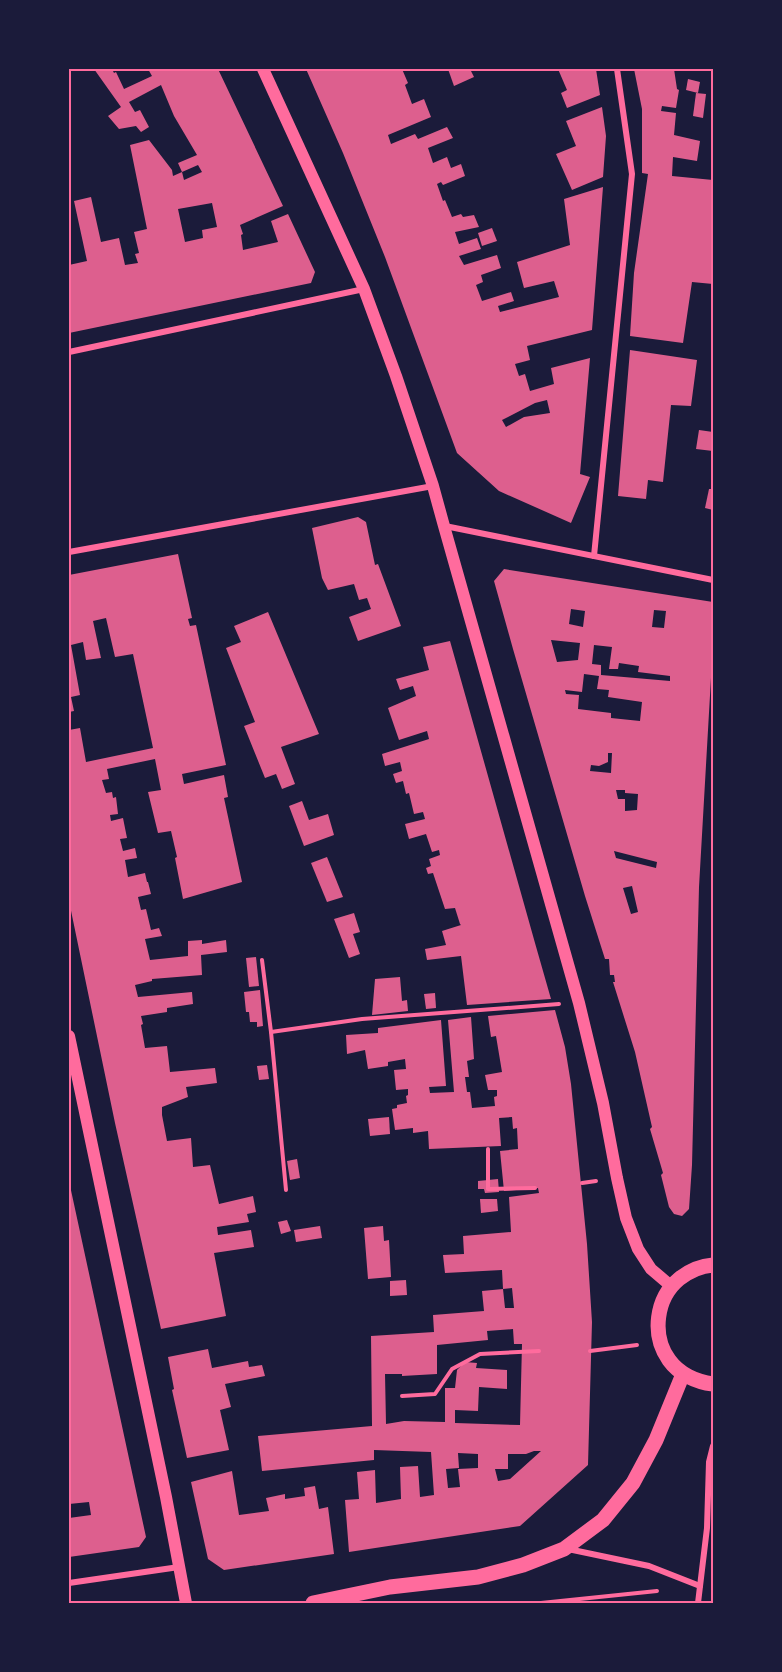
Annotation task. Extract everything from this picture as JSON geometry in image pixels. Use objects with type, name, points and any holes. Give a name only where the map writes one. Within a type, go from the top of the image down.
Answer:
[{"type":"main road","points":[[262,69],[364,289],[433,486],[579,1003],[603,1103],[616,1178],[626,1218],[638,1249],[651,1269],[671,1286]]},
{"type":"main road","points":[[69,1036],[166,1497],[186,1603]]},
{"type":"main road","points":[[713,1265],[705,1265],[686,1273],[671,1286],[661,1303],[657,1323],[660,1342],[669,1360],[683,1374],[701,1382],[713,1384]]},
{"type":"main road","points":[[313,1603],[390,1587],[478,1577],[522,1565],[564,1549],[603,1520],[633,1483],[656,1440],[683,1374]]},
{"type":"street","points":[[594,556],[632,174],[617,69]]},
{"type":"street","points":[[69,352],[364,289]]},
{"type":"street","points":[[69,552],[433,486]]},
{"type":"street","points":[[444,526],[713,580]]},
{"type":"street","points":[[698,1603],[707,1528],[709,1462],[713,1446]]},
{"type":"street","points":[[564,1549],[649,1566],[700,1586]]},
{"type":"street","points":[[69,1583],[178,1567]]},
{"type":"path","points":[[262,960],[286,1190]]},
{"type":"path","points":[[270,1032],[362,1019],[579,1003]]},
{"type":"path","points":[[488,1149],[488,1189],[535,1188]]},
{"type":"path","points":[[590,1351],[660,1342]]},
{"type":"path","points":[[402,1396],[435,1394],[452,1369],[480,1354],[539,1351]]},
{"type":"path","points":[[541,1603],[700,1586]]},
{"type":"building","points":[[94,69],[112,69],[114,73],[116,72],[124,89],[152,76],[148,69],[218,69],[283,206],[240,225],[243,234],[241,235],[243,250],[278,242],[271,221],[288,214],[315,272],[311,283],[69,333],[69,265],[87,261],[74,201],[91,197],[101,242],[119,238],[125,265],[138,263],[135,254],[139,253],[134,232],[147,229],[130,145],[149,140],[172,170],[173,176],[182,172],[178,163],[197,155],[174,116],[161,85],[129,102],[135,112],[140,110],[149,127],[141,132],[136,126],[119,129],[108,116],[121,107]],"holes":[[[198,165],[202,172],[184,180],[182,172]],[[212,203],[217,227],[202,230],[203,238],[185,242],[178,209]]]},
{"type":"building","points":[[306,69],[402,69],[408,83],[405,85],[412,104],[424,99],[431,117],[388,135],[391,144],[415,134],[418,139],[447,127],[453,138],[428,148],[433,163],[447,157],[451,168],[461,164],[465,176],[443,185],[441,182],[437,184],[452,217],[461,214],[463,217],[474,215],[479,227],[455,232],[459,244],[477,238],[481,249],[459,256],[464,265],[497,255],[501,268],[481,275],[483,282],[476,285],[482,301],[511,292],[514,301],[498,306],[500,312],[559,297],[554,281],[524,288],[517,262],[570,245],[564,199],[603,187],[592,330],[527,346],[530,360],[515,364],[519,376],[525,374],[530,391],[554,384],[551,368],[590,358],[580,474],[590,477],[571,523],[499,491],[457,453],[385,257]],"holes":[[[547,400],[550,413],[524,417],[506,427],[502,420],[535,403]]]},
{"type":"building","points":[[448,69],[470,69],[474,77],[454,86]]},
{"type":"building","points":[[558,69],[596,69],[600,95],[567,108],[561,93],[567,90]]},
{"type":"building","points":[[634,69],[674,69],[679,90],[676,108],[662,106],[661,111],[676,113],[674,135],[700,141],[697,161],[673,157],[672,176],[713,180],[713,284],[692,282],[683,343],[630,336],[634,273],[648,174],[642,173],[642,109]]},
{"type":"building","points":[[688,79],[700,82],[698,93],[686,90]]},
{"type":"building","points":[[696,93],[706,94],[703,118],[693,116]]},
{"type":"building","points":[[602,107],[606,136],[603,177],[572,190],[556,154],[576,146],[566,121]]},
{"type":"building","points":[[492,228],[497,241],[482,246],[478,233]]},
{"type":"building","points":[[630,350],[697,360],[691,406],[671,405],[663,482],[648,480],[646,499],[618,496]]},
{"type":"building","points":[[699,430],[713,432],[713,451],[696,449]]},
{"type":"building","points":[[709,489],[713,489],[713,510],[705,508]]},
{"type":"building","points":[[358,517],[366,522],[375,565],[378,564],[401,626],[358,641],[349,617],[371,609],[367,598],[359,600],[354,584],[328,590],[322,578],[312,528]]},
{"type":"building","points":[[178,554],[192,618],[188,619],[190,626],[196,625],[226,765],[182,774],[184,784],[224,775],[228,797],[224,798],[242,882],[183,899],[171,831],[158,833],[148,792],[161,790],[155,759],[107,769],[109,779],[102,780],[106,793],[112,792],[113,798],[116,797],[118,814],[110,815],[111,821],[123,818],[127,838],[120,839],[123,851],[135,848],[137,858],[125,860],[128,877],[145,873],[148,882],[151,894],[138,897],[141,910],[146,909],[151,930],[159,928],[162,936],[145,939],[150,960],[188,956],[188,941],[202,940],[202,944],[226,940],[227,952],[201,955],[202,975],[152,979],[152,981],[135,985],[138,997],[192,992],[193,1004],[167,1008],[167,1012],[141,1016],[145,1048],[167,1046],[170,1072],[215,1068],[217,1083],[186,1087],[188,1097],[162,1107],[167,1141],[191,1138],[193,1167],[210,1165],[219,1204],[253,1196],[256,1212],[247,1214],[249,1222],[217,1227],[218,1235],[251,1230],[254,1247],[214,1253],[226,1316],[161,1329],[69,901],[69,730],[80,728],[86,762],[153,748],[133,654],[115,657],[106,618],[93,621],[101,658],[86,660],[83,642],[71,645],[80,695],[71,697],[74,711],[69,712],[69,575]]},
{"type":"building","points":[[504,569],[713,602],[713,643],[699,887],[692,1165],[689,1209],[682,1216],[674,1214],[669,1207],[661,1175],[663,1173],[650,1129],[652,1127],[635,1052],[613,982],[615,982],[614,975],[610,975],[609,959],[605,959],[585,896],[494,581]],"holes":[[[571,609],[585,611],[583,627],[569,624]],[[654,610],[666,611],[664,628],[652,627]],[[551,640],[580,643],[578,660],[557,662]],[[594,645],[612,647],[609,669],[618,669],[619,663],[639,666],[638,672],[670,676],[670,681],[601,675],[601,665],[592,664]],[[584,674],[599,676],[597,689],[609,690],[608,697],[642,702],[640,721],[611,718],[611,713],[578,709],[579,695],[566,694],[565,690],[582,692]],[[608,753],[612,753],[611,773],[590,771],[591,765],[599,766],[608,762]],[[616,790],[638,794],[637,810],[625,811],[625,799],[618,799]],[[614,851],[657,862],[656,868],[616,858]],[[632,886],[638,912],[631,914],[623,888]]]},
{"type":"building","points":[[268,612],[319,734],[281,747],[295,784],[282,789],[276,774],[265,778],[244,726],[255,722],[226,648],[241,642],[234,626]]},
{"type":"building","points":[[450,641],[551,999],[467,1005],[461,956],[427,960],[425,949],[446,945],[442,931],[461,925],[455,908],[445,909],[433,873],[428,874],[426,868],[431,866],[429,859],[440,855],[439,850],[432,852],[426,834],[409,839],[405,824],[425,819],[423,812],[414,814],[409,793],[406,794],[403,781],[396,783],[393,774],[402,771],[400,762],[385,766],[382,754],[429,739],[427,731],[399,740],[388,708],[416,696],[413,686],[400,690],[396,679],[429,670],[423,647]]},
{"type":"building","points":[[302,801],[309,820],[328,814],[334,835],[304,846],[289,806]]},
{"type":"building","points":[[327,857],[343,897],[327,902],[311,863]]},
{"type":"building","points":[[354,913],[360,932],[353,934],[360,954],[349,958],[334,919]]},
{"type":"building","points":[[256,957],[259,986],[249,987],[246,958]]},
{"type":"building","points":[[400,977],[402,1001],[407,1000],[408,1011],[372,1015],[375,979]]},
{"type":"building","points":[[260,990],[263,1026],[257,1027],[257,1022],[250,1022],[249,1012],[246,1012],[244,992]]},
{"type":"building","points":[[435,993],[436,1008],[426,1009],[424,994]]},
{"type":"building","points":[[555,1010],[565,1047],[571,1084],[587,1244],[592,1322],[588,1465],[520,1526],[349,1552],[345,1500],[359,1499],[357,1472],[375,1470],[376,1503],[401,1499],[400,1467],[418,1466],[420,1497],[434,1495],[431,1452],[374,1450],[374,1460],[262,1471],[258,1436],[372,1426],[371,1336],[434,1332],[433,1315],[484,1311],[482,1291],[503,1289],[502,1270],[445,1273],[443,1255],[464,1254],[463,1236],[511,1232],[509,1197],[539,1193],[538,1188],[504,1191],[500,1151],[518,1149],[517,1128],[513,1129],[512,1117],[499,1118],[501,1146],[429,1149],[428,1131],[413,1133],[413,1128],[395,1130],[392,1109],[397,1108],[397,1105],[407,1103],[408,1089],[396,1090],[394,1070],[406,1069],[405,1059],[388,1062],[388,1066],[368,1069],[365,1050],[347,1054],[346,1035],[378,1033],[378,1028],[441,1020],[446,1086],[429,1087],[430,1093],[454,1092],[448,1020],[471,1017],[474,1059],[467,1061],[469,1077],[465,1077],[467,1092],[470,1092],[472,1108],[495,1106],[494,1097],[497,1096],[497,1090],[488,1090],[485,1075],[502,1072],[496,1036],[491,1037],[488,1016]],"holes":[[[512,1288],[514,1308],[505,1308],[503,1289]],[[513,1329],[514,1344],[522,1344],[520,1425],[455,1423],[455,1410],[478,1411],[479,1387],[507,1389],[507,1370],[476,1368],[477,1363],[465,1362],[457,1370],[455,1388],[445,1388],[445,1422],[404,1421],[386,1424],[385,1374],[402,1374],[402,1376],[437,1374],[437,1345],[488,1340],[487,1331]],[[541,1451],[510,1479],[498,1481],[495,1469],[508,1469],[508,1454]],[[458,1453],[478,1454],[478,1468],[458,1469],[460,1487],[448,1488],[446,1469],[459,1468]]]},
{"type":"building","points":[[267,1065],[269,1079],[259,1080],[257,1066]]},
{"type":"building","points":[[389,1117],[390,1134],[370,1136],[368,1119]]},
{"type":"building","points":[[297,1159],[300,1178],[290,1180],[287,1161]]},
{"type":"building","points":[[498,1179],[499,1192],[485,1193],[484,1189],[478,1189],[478,1181]]},
{"type":"building","points":[[69,1181],[146,1537],[139,1547],[69,1557],[69,1518],[91,1515],[89,1502],[69,1504]]},
{"type":"building","points":[[480,1199],[497,1199],[498,1211],[481,1213]]},
{"type":"building","points":[[287,1220],[291,1231],[281,1234],[278,1222]]},
{"type":"building","points":[[320,1226],[322,1238],[296,1242],[294,1230]]},
{"type":"building","points":[[383,1226],[384,1241],[389,1240],[391,1277],[368,1279],[364,1228]]},
{"type":"building","points":[[406,1280],[407,1295],[390,1296],[390,1281]]},
{"type":"building","points":[[208,1349],[212,1368],[248,1361],[249,1367],[262,1365],[265,1376],[225,1384],[231,1407],[220,1410],[229,1450],[187,1458],[172,1390],[174,1389],[168,1357]]},
{"type":"building","points":[[232,1471],[239,1515],[269,1511],[266,1498],[285,1494],[285,1499],[305,1496],[304,1488],[315,1486],[319,1509],[328,1507],[334,1554],[224,1570],[208,1559],[191,1482]]}]
